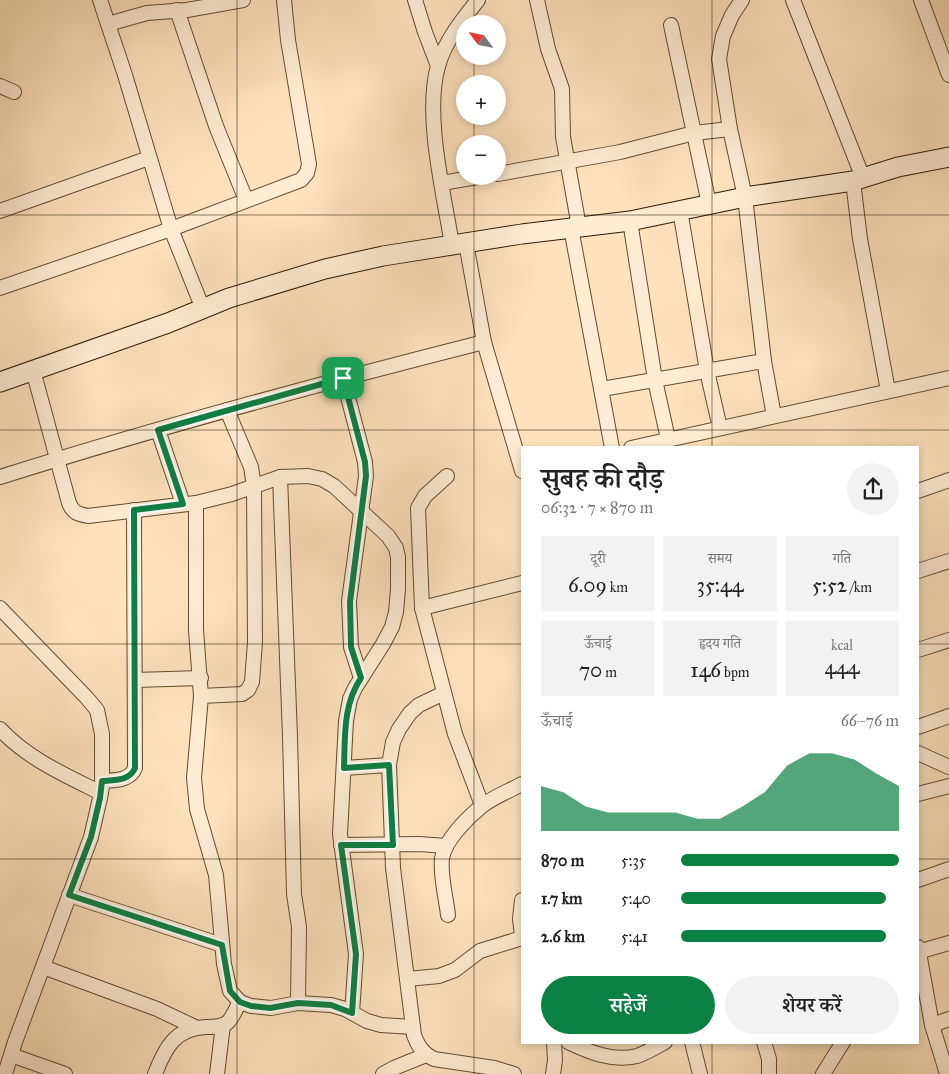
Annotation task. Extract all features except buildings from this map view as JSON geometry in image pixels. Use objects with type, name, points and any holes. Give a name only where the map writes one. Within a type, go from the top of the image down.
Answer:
[{"type":"street","points":[[100,0],[125,75],[171,229],[203,309]]},
{"type":"street","points":[[108,24],[146,13],[187,10],[243,0]]},
{"type":"street","points":[[0,288],[171,229],[301,180],[308,173],[309,164],[288,40],[284,0]]},
{"type":"street","points":[[415,0],[438,66]]},
{"type":"street","points":[[478,0],[447,44],[438,66],[434,94],[435,140],[442,183],[484,342],[521,468]]},
{"type":"street","points":[[537,0],[548,49],[562,89],[563,137],[575,227],[612,446]]},
{"type":"street","points":[[742,0],[732,15],[723,36],[720,59],[730,129],[745,196],[764,360],[774,416]]},
{"type":"street","points":[[793,0],[858,179],[860,239],[888,391]]},
{"type":"street","points":[[921,0],[949,75]]},
{"type":"street","points":[[177,10],[216,126],[246,200]]},
{"type":"street","points":[[671,25],[709,204]]},
{"type":"street","points":[[0,86],[14,92]]},
{"type":"street","points":[[506,173],[620,152],[694,133],[730,129]]},
{"type":"street","points":[[0,382],[168,323],[229,298],[325,269],[383,256],[522,234],[630,220],[745,196],[858,179],[898,167],[949,157]]},
{"type":"street","points":[[0,211],[149,158]]},
{"type":"street","points":[[442,183],[456,181]]},
{"type":"street","points":[[680,210],[707,371],[720,428]]},
{"type":"street","points":[[630,220],[655,380],[668,439]]},
{"type":"street","points":[[0,477],[227,410],[484,342]]},
{"type":"street","points":[[602,389],[764,360]]},
{"type":"street","points":[[33,370],[69,503],[72,510],[78,514],[88,516],[190,503],[232,494],[280,477],[308,476],[322,479],[334,486],[388,536],[396,548],[398,557],[398,589],[396,612],[392,627],[350,699],[346,720],[340,834],[356,954],[352,1013]]},
{"type":"street","points":[[343,378],[365,462],[366,490],[350,602],[351,647],[361,678]]},
{"type":"street","points":[[639,446],[949,378]]},
{"type":"street","points":[[201,696],[242,694],[248,690],[252,682],[255,642],[254,486],[252,467],[227,410]]},
{"type":"street","points":[[158,430],[190,503],[201,696],[194,778],[197,809],[216,875],[222,945],[230,991],[240,1002],[251,1006],[270,1008],[298,1003],[331,1005],[381,1025],[413,1027]]},
{"type":"street","points":[[447,476],[425,496],[418,508],[422,608],[454,734],[482,805]]},
{"type":"street","points":[[280,477],[294,894],[300,927],[298,1003]]},
{"type":"street","points":[[919,491],[949,480]]},
{"type":"street","points":[[0,729],[26,753],[52,768],[101,787],[129,777],[133,773],[135,768],[134,510]]},
{"type":"street","points":[[919,571],[949,561]]},
{"type":"street","points":[[422,608],[521,583]]},
{"type":"street","points":[[0,608],[87,698],[96,710],[102,734],[101,787],[91,837],[5,1074]]},
{"type":"street","points":[[919,650],[949,640]]},
{"type":"street","points":[[135,680],[200,678]]},
{"type":"street","points":[[444,693],[419,705],[410,714],[399,729],[393,742],[389,765],[393,868],[413,1027],[418,1044],[426,1055],[440,1061],[514,1074]]},
{"type":"street","points":[[919,727],[949,716]]},
{"type":"street","points":[[919,753],[949,767]]},
{"type":"street","points":[[344,768],[389,765]]},
{"type":"street","points":[[448,915],[442,866],[442,856],[446,846],[458,829],[482,805],[521,785]]},
{"type":"street","points":[[919,794],[949,786]]},
{"type":"street","points":[[341,845],[446,846]]},
{"type":"street","points":[[919,880],[949,869]]},
{"type":"street","points":[[69,895],[222,945]]},
{"type":"street","points":[[521,910],[521,928]]},
{"type":"street","points":[[407,980],[438,976],[455,970],[480,951],[521,937]]},
{"type":"street","points":[[919,950],[949,943]]},
{"type":"street","points":[[919,955],[932,1025],[947,1074]]},
{"type":"street","points":[[43,967],[157,1009],[195,1028]]},
{"type":"street","points":[[155,1074],[162,1055],[169,1045],[181,1034],[195,1028],[223,1025],[229,1021],[240,1002]]},
{"type":"street","points":[[932,1025],[949,1019]]},
{"type":"street","points":[[217,1074],[223,1025]]},
{"type":"street","points":[[553,1074],[554,1044]]},
{"type":"street","points":[[572,1044],[594,1054],[616,1057],[636,1056],[661,1044]]},
{"type":"street","points":[[692,1044],[700,1074]]},
{"type":"street","points":[[764,1044],[770,1074]]},
{"type":"street","points":[[823,1074],[842,1044]]},
{"type":"street","points":[[11,1055],[65,1074]]},
{"type":"street","points":[[383,1074],[426,1055]]},
{"type":"route","points":[[343,378],[365,462],[366,476],[366,490],[350,602],[351,647],[361,678],[354,688],[350,699],[346,720],[344,768],[389,765],[393,845],[341,845],[356,954],[352,1013],[331,1005],[298,1003],[270,1008],[251,1006],[240,1002],[230,991],[222,945],[69,895],[91,837],[102,781],[129,777],[135,768],[134,510],[183,504],[158,430],[343,378]]}]
